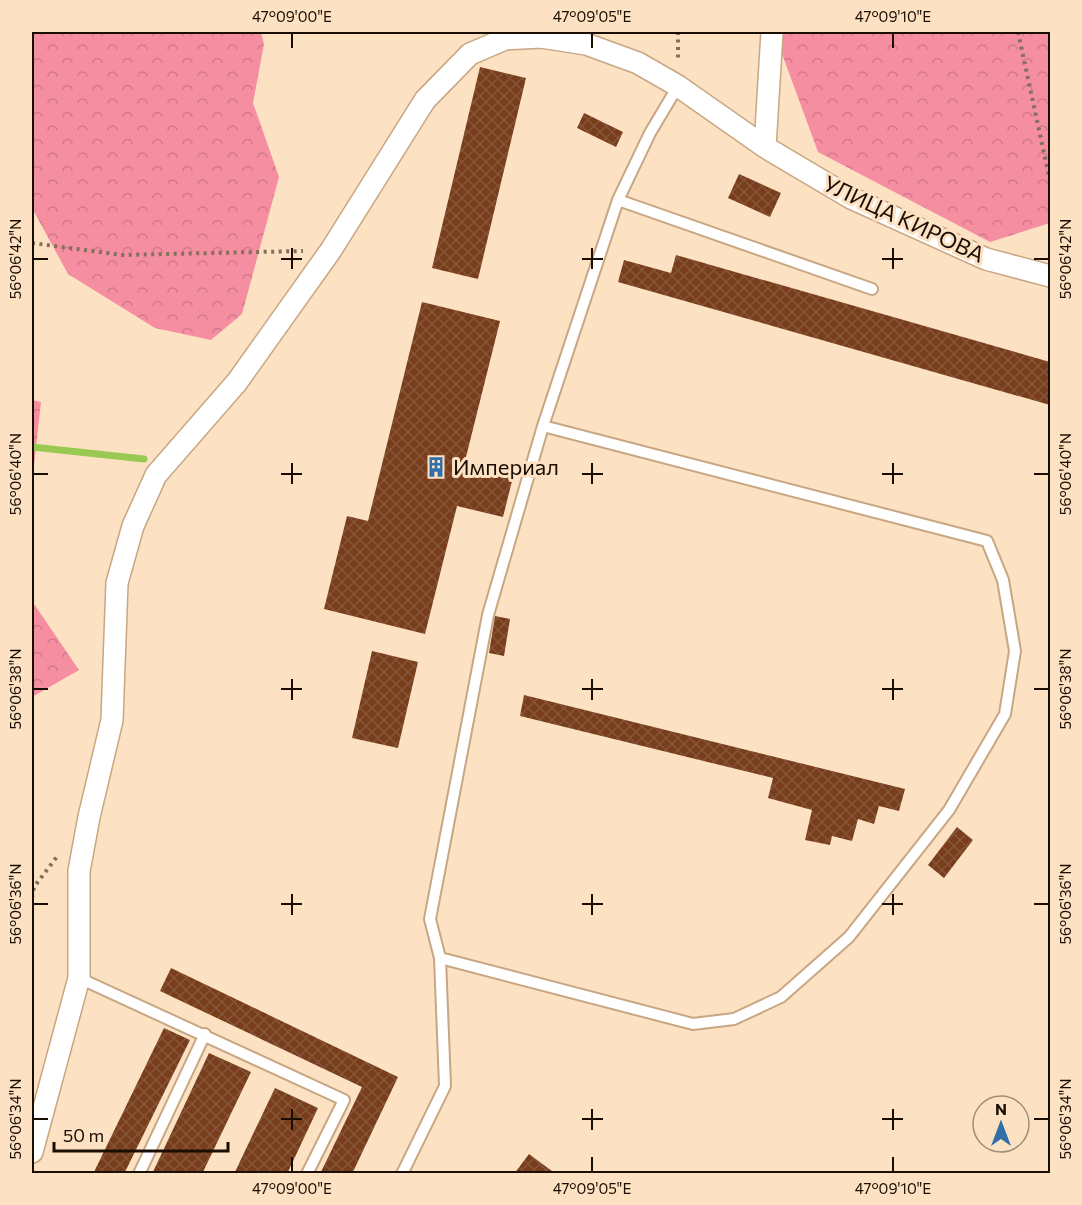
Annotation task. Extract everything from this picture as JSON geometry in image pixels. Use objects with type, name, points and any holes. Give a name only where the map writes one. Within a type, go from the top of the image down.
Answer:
[{"type":"street","points":[[765,147],[772,32]]},
{"type":"street","name":"УЛИЦА КИРОВА","points":[[32,1152],[80,978],[79,871],[88,817],[112,720],[117,583],[133,525],[156,475],[237,381],[331,250],[426,100],[470,54],[505,39],[541,37],[586,44],[638,63],[678,86],[765,147],[861,203],[986,259],[1050,276]]},
{"type":"lane","points":[[402,1173],[445,1086],[440,958],[430,919],[488,615],[543,426],[618,200],[650,133],[678,86]]},
{"type":"lane","points":[[618,200],[872,289]]},
{"type":"lane","points":[[440,958],[693,1024],[734,1019],[781,997],[849,937],[949,810],[1005,714],[1015,651],[1003,580],[987,541],[543,426]]},
{"type":"lane","points":[[80,978],[344,1100],[307,1173]]},
{"type":"lane","points":[[139,1173],[205,1034]]},
{"type":"path","points":[[1018,32],[1050,181]]},
{"type":"path","points":[[32,243],[123,255],[331,250]]},
{"type":"green space","points":[[32,32],[261,32],[264,44],[253,103],[279,177],[242,314],[211,340],[155,328],[68,274],[32,208]]},
{"type":"green space","points":[[774,32],[1050,32],[1050,223],[990,242],[818,152]]},
{"type":"green space","points":[[32,400],[41,402],[32,484]]},
{"type":"green space","points":[[32,601],[79,670],[32,697]]},
{"type":"building","points":[[480,67],[526,78],[478,279],[432,268]]},
{"type":"building","points":[[584,113],[623,132],[616,147],[577,128]]},
{"type":"building","points":[[739,174],[781,193],[770,217],[728,198]]},
{"type":"building","points":[[676,255],[1050,362],[1050,405],[618,282],[624,260],[671,273]]},
{"type":"building","name":"Империал","points":[[422,302],[500,321],[465,461],[514,473],[503,517],[457,506],[425,634],[324,609],[347,516],[368,521]]},
{"type":"building","points":[[495,616],[510,619],[504,656],[489,653]]},
{"type":"building","points":[[372,651],[418,662],[398,748],[352,738]]},
{"type":"building","points":[[524,695],[905,789],[899,811],[879,806],[874,824],[858,819],[852,841],[832,836],[830,845],[805,840],[812,810],[768,798],[773,778],[520,716]]},
{"type":"building","points":[[957,827],[973,840],[944,878],[928,865]]},
{"type":"building","points":[[171,968],[398,1077],[352,1174],[320,1174],[362,1087],[160,991]]},
{"type":"building","points":[[164,1028],[190,1040],[124,1174],[93,1174]]},
{"type":"building","points":[[209,1053],[251,1072],[202,1174],[152,1174]]},
{"type":"building","points":[[275,1088],[318,1108],[287,1174],[234,1174]]},
{"type":"building","points":[[529,1154],[556,1174],[514,1174]]},
{"type":"waterway","points":[[32,447],[144,459]]},
{"type":"place","name":"Империал","points":[[436,467]]}]
